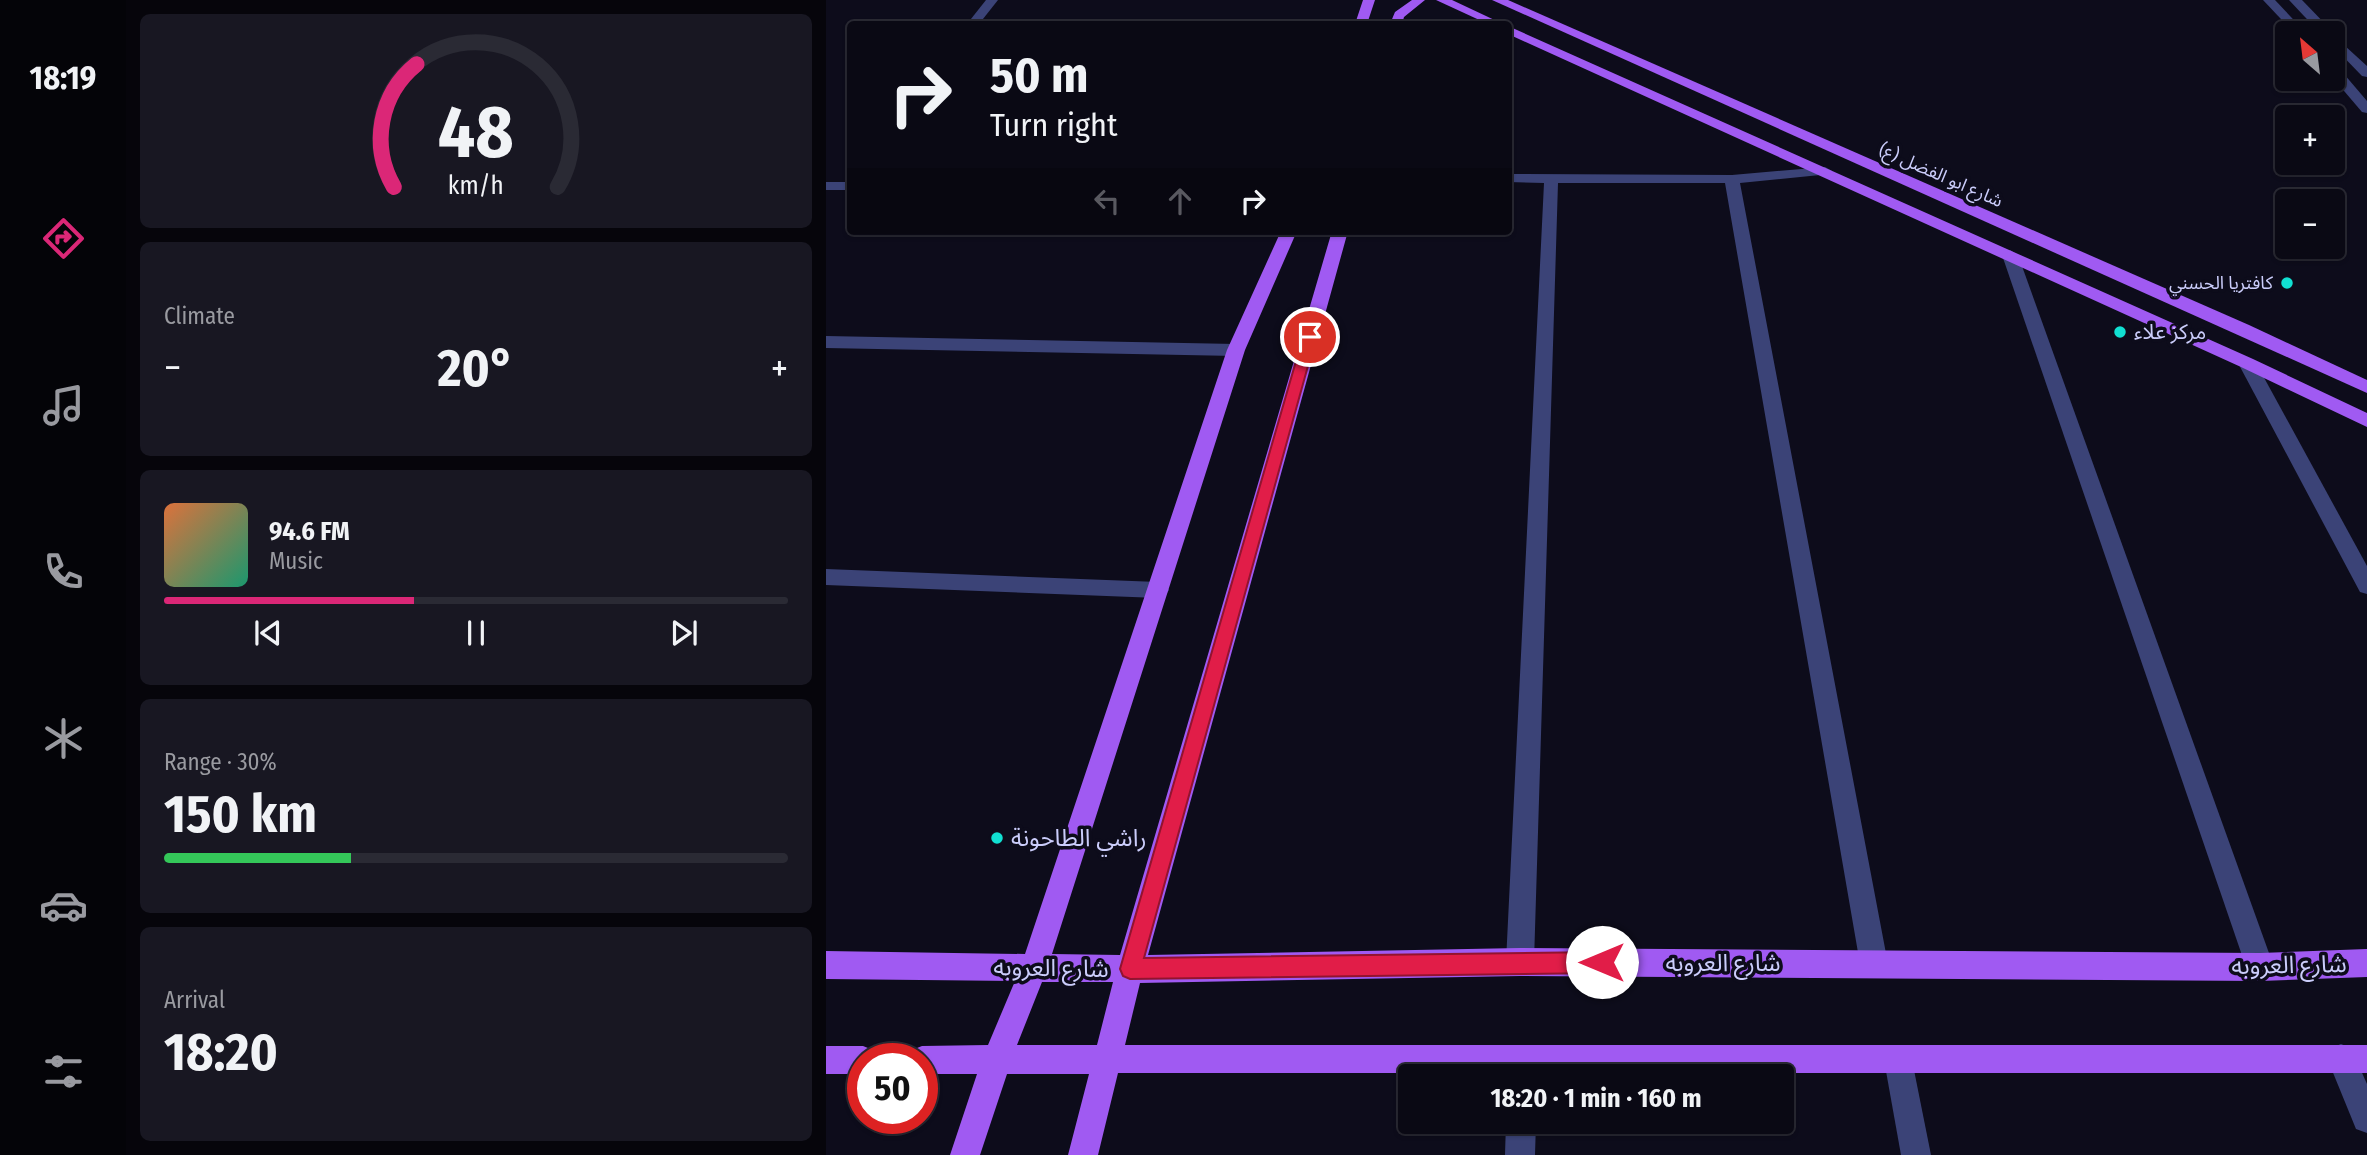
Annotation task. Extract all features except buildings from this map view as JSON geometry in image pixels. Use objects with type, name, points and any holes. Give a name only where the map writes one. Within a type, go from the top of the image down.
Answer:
[{"type":"main road","points":[[1362,21],[1369,0]]},
{"type":"main road","points":[[1397,21],[1399,15],[1419,0]]},
{"type":"main road","points":[[1443,0],[1490,21]]},
{"type":"main road","name":"شارع ابو الفضل (ع)","points":[[1498,0],[2230,323],[2367,387]]},
{"type":"main road","points":[[1512,31],[2247,363],[2367,421]]},
{"type":"main road","points":[[965,1155],[997,1059],[1034,968],[1236,350],[1287,235]]},
{"type":"main road","points":[[1083,1155],[1130,969],[1339,235]]},
{"type":"main road","name":"شارع العروبه","points":[[826,965],[1130,969],[1520,962],[2260,967],[2367,963]]},
{"type":"main road","points":[[938,1060],[1109,1058],[1398,1064]]},
{"type":"main road","points":[[1684,1064],[2354,1058]]},
{"type":"main road","points":[[826,1060],[847,1060]]},
{"type":"street","points":[[975,21],[992,0]]},
{"type":"street","points":[[2269,0],[2289,21]]},
{"type":"street","points":[[2295,0],[2315,21]]},
{"type":"street","points":[[2345,51],[2367,73]]},
{"type":"street","points":[[2345,84],[2367,109]]},
{"type":"street","points":[[1512,178],[1732,179],[1825,171]]},
{"type":"street","points":[[1520,962],[1551,179]]},
{"type":"street","points":[[1732,179],[1874,964]]},
{"type":"street","points":[[826,186],[847,184]]},
{"type":"street","points":[[2010,255],[2260,967]]},
{"type":"street","points":[[826,342],[1236,350]]},
{"type":"street","points":[[2247,363],[2367,586]]},
{"type":"street","points":[[826,577],[1158,590]]},
{"type":"street","points":[[2354,1058],[2367,1118]]},
{"type":"street","points":[[1898,1060],[1916,1155]]},
{"type":"street","points":[[1520,1155],[1521,1134]]},
{"type":"place","name":"كافتريا الحسني","points":[[2287,283]]},
{"type":"place","name":"مركز علاء","points":[[2120,332]]},
{"type":"place","name":"راشي الطاحونة","points":[[997,838]]},
{"type":"route","points":[[1310,337],[1130,969],[1602,962]]}]
